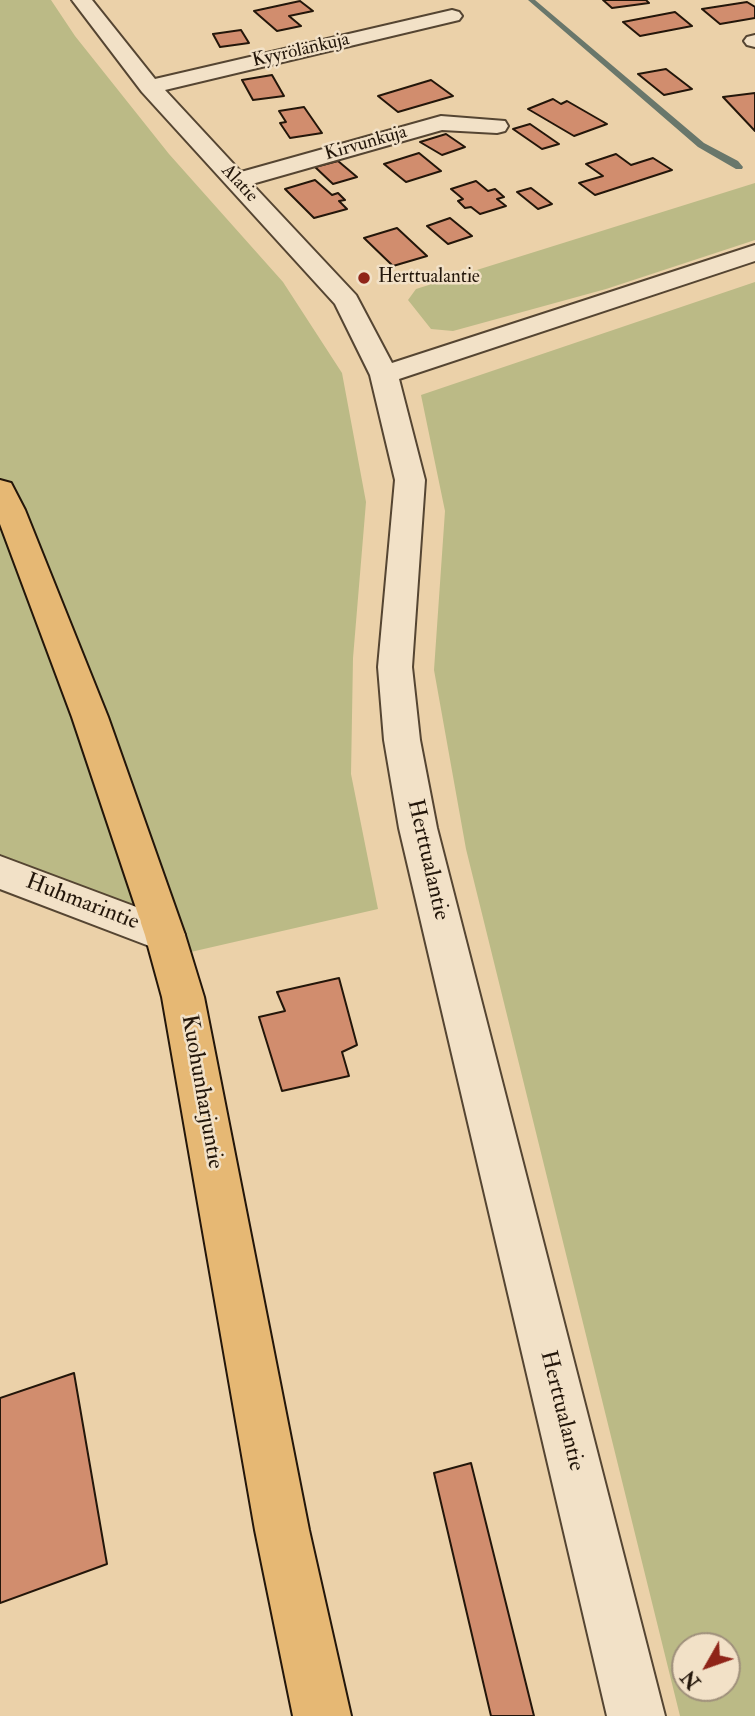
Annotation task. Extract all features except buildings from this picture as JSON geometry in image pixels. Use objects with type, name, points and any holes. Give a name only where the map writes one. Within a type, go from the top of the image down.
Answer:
[{"type":"main road","name":"Kuohunharjuntie","points":[[0,490],[90,717],[165,935],[183,996],[282,1531],[322,1716]]},
{"type":"street","name":"Alatie","points":[[82,0],[150,87],[347,301],[384,375]]},
{"type":"street","name":"Kyyrölänkuja","points":[[150,87],[452,16]]},
{"type":"street","name":"Kirvunkuja","points":[[237,181],[442,123],[497,126]]},
{"type":"street","points":[[384,375],[755,253]]},
{"type":"street","name":"Herttualantie","points":[[384,375],[410,480],[395,667],[401,740],[415,816],[636,1716]]},
{"type":"street","name":"Huhmarintie","points":[[0,872],[165,935]]},
{"type":"shaded area","points":[[0,0],[51,0],[75,36],[169,154],[283,282],[342,373],[366,502],[353,658],[351,774],[378,909],[182,954],[0,872]]},
{"type":"shaded area","points":[[755,183],[755,240],[606,289],[453,331],[431,329],[408,300],[416,289]]},
{"type":"shaded area","points":[[755,282],[755,1716],[680,1716],[677,1702],[741,1702],[741,1632],[671,1632],[671,1680],[466,849],[434,670],[445,511],[421,395]]},
{"type":"waterway","points":[[531,0],[701,145],[739,167]]},
{"type":"place","name":"Herttualantie","points":[[364,278]]}]
